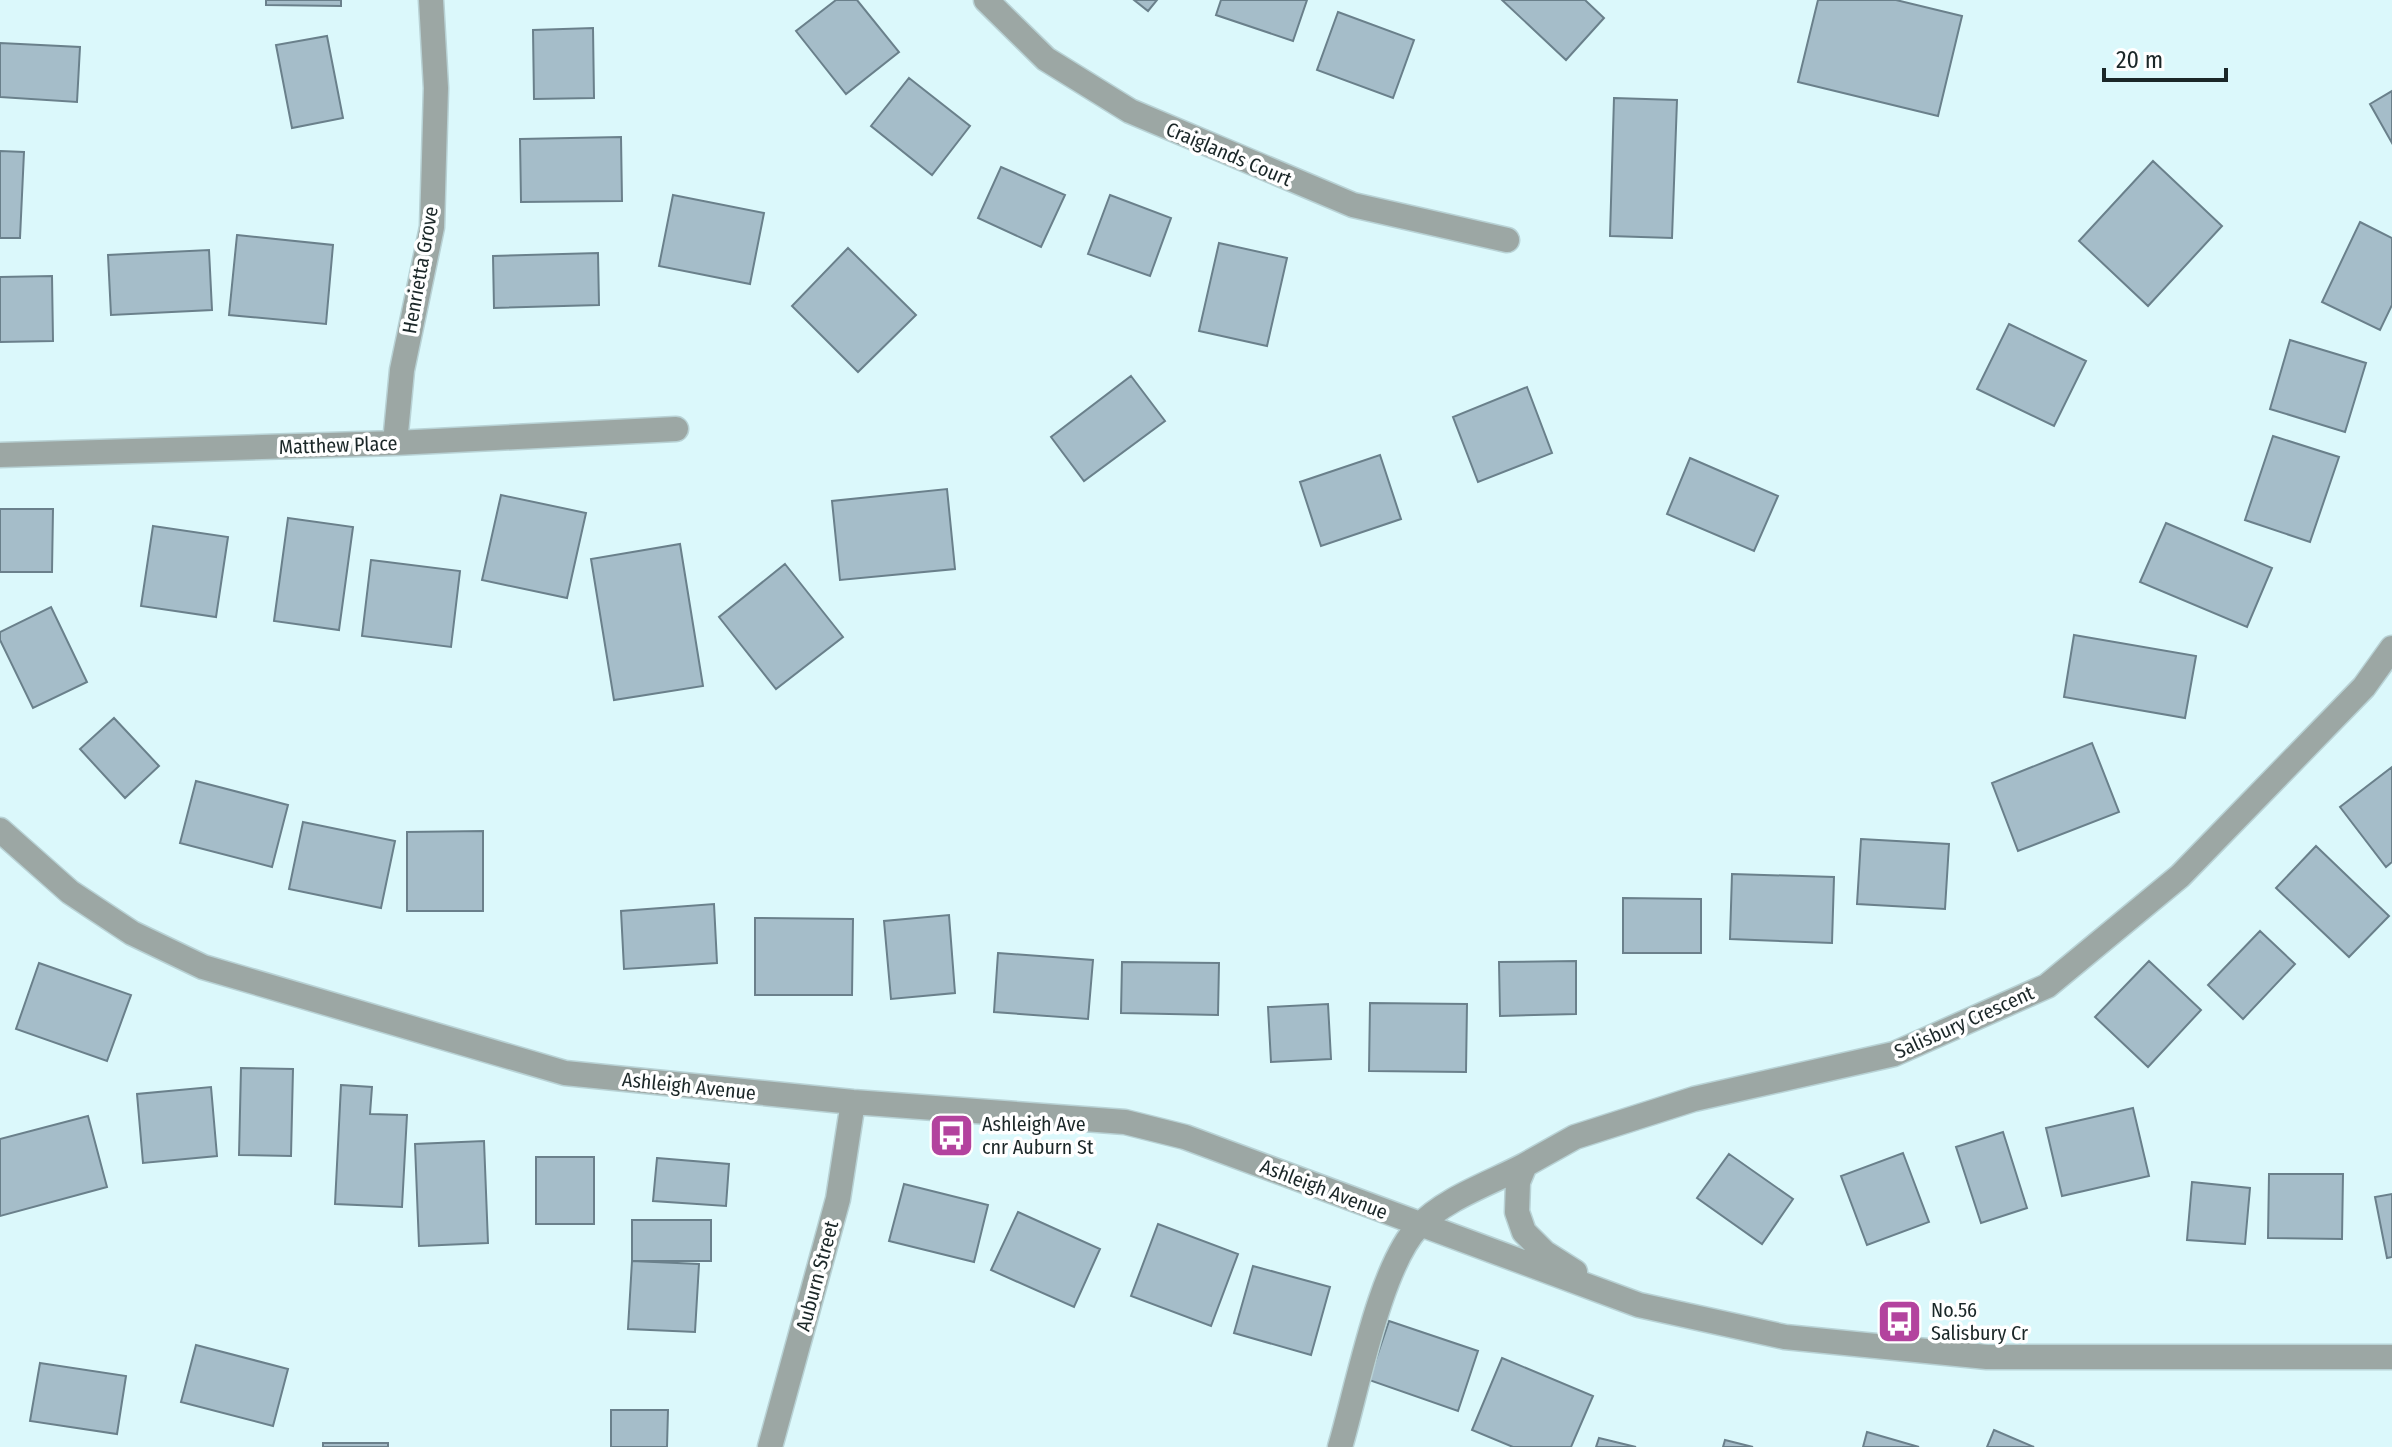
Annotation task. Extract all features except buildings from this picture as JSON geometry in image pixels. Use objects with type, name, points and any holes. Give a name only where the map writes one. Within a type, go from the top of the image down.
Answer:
[{"type":"street","name":"Henrietta Grove","points":[[395,443],[402,370],[432,227],[436,88],[431,0]]},
{"type":"street","name":"Craiglands Court","points":[[986,0],[1046,59],[1130,111],[1353,205],[1507,240]]},
{"type":"street","name":"Matthew Place","points":[[0,455],[395,443],[676,429]]},
{"type":"street","name":"Salisbury Crescent","points":[[1340,1447],[1391,1265],[1418,1226],[1448,1204],[1575,1137],[1694,1099],[1894,1054],[2047,986],[2180,876],[2364,687],[2392,648]]},
{"type":"street","name":"Ashleigh Avenue","points":[[0,830],[70,892],[132,933],[203,967],[273,990],[565,1073],[853,1102],[1125,1122],[1185,1137],[1349,1197],[1418,1226]]},
{"type":"street","name":"Auburn Street","points":[[770,1447],[838,1199],[853,1102]]},
{"type":"street","points":[[1525,1165],[1518,1182],[1517,1212],[1524,1232],[1545,1253],[1639,1305]]},
{"type":"street","points":[[1418,1226],[1639,1305],[1785,1337],[1987,1357],[2392,1357]]},
{"type":"place","name":"Ashleigh Ave cnr Auburn St","points":[[951,1136]]},
{"type":"place","name":"No.56 Salisbury Cr","points":[[1900,1321]]}]
